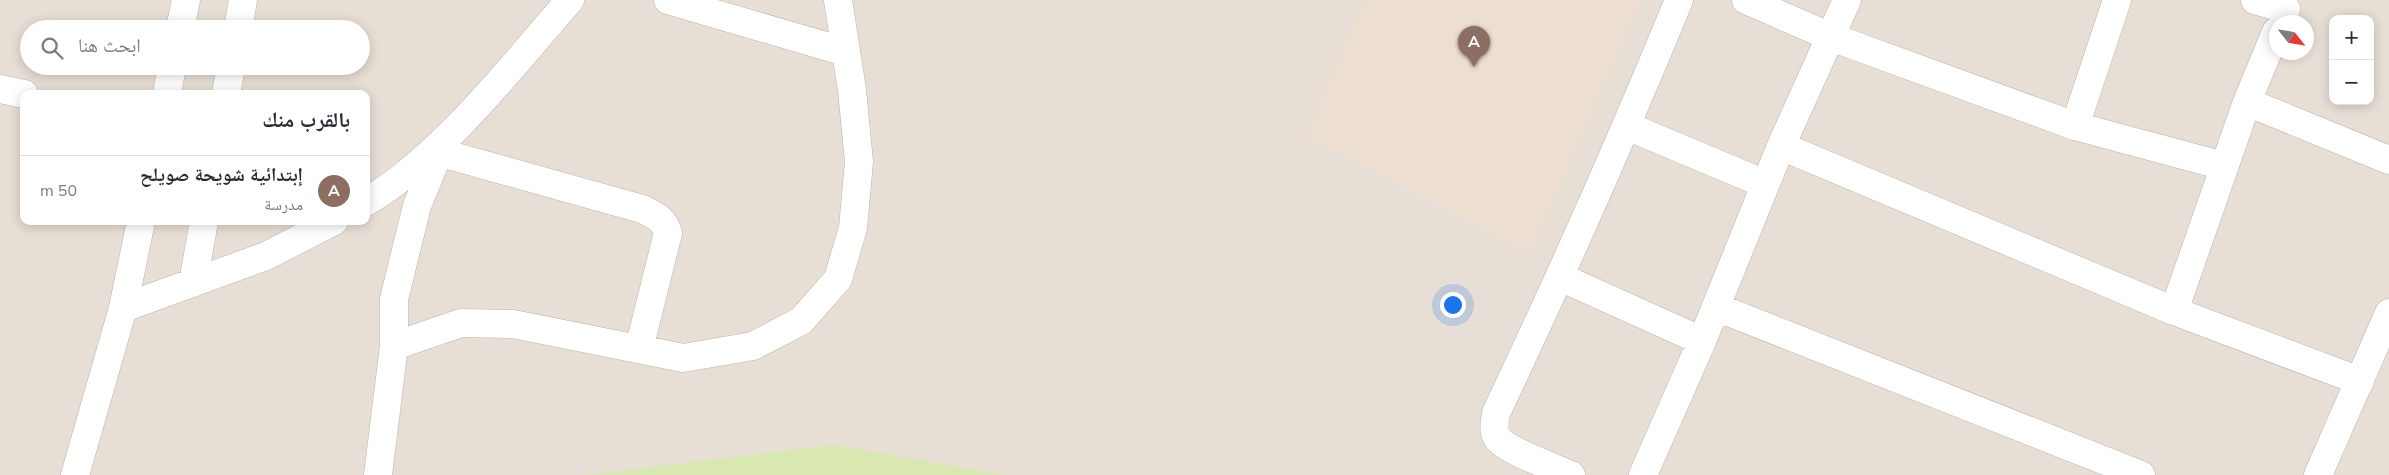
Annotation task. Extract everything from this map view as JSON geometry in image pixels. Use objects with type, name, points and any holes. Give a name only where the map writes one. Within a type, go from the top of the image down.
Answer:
[{"type":"street","points":[[182,20],[186,0]]},
{"type":"street","points":[[240,20],[243,0]]},
{"type":"street","points":[[370,200],[395,185],[441,146],[570,0]]},
{"type":"street","points":[[668,0],[846,52]]},
{"type":"street","points":[[394,346],[461,323],[513,324],[683,358],[753,346],[801,320],[838,279],[853,228],[859,162],[852,90],[838,0]]},
{"type":"street","points":[[1571,475],[1507,446],[1497,438],[1494,426],[1496,412],[1560,277],[1627,126],[1679,0]]},
{"type":"street","points":[[1746,0],[1830,37],[2075,126],[2224,166]]},
{"type":"street","points":[[1643,475],[1702,341],[1781,146],[1847,0]]},
{"type":"street","points":[[2075,126],[2117,0]]},
{"type":"street","points":[[2255,0],[2281,15]]},
{"type":"street","points":[[2174,311],[2247,102],[2269,49]]},
{"type":"street","points":[[167,90],[170,75]]},
{"type":"street","points":[[227,90],[229,75]]},
{"type":"street","points":[[0,89],[20,93]]},
{"type":"street","points":[[2247,102],[2389,160]]},
{"type":"street","points":[[1627,126],[1765,184]]},
{"type":"street","points":[[378,475],[394,346],[394,299],[417,206],[441,146]]},
{"type":"street","points":[[441,146],[642,209],[656,215],[665,223],[668,234],[639,350]]},
{"type":"street","points":[[1781,146],[2174,311],[2360,381]]},
{"type":"street","points":[[75,475],[123,308],[140,225]]},
{"type":"street","points":[[193,283],[203,225]]},
{"type":"street","points":[[123,308],[266,256],[326,225]]},
{"type":"street","points":[[1560,277],[1702,341]]},
{"type":"street","points":[[1716,306],[2141,475]]},
{"type":"street","points":[[2318,475],[2389,313]]},
{"type":"shaded area","points":[[0,0],[2389,0],[2389,475],[0,475]]},
{"type":"shaded area","points":[[1364,0],[1642,0],[1531,254],[1306,135]]},
{"type":"green space","points":[[834,445],[1004,475],[585,475]]},
{"type":"place","name":"إبتدائية شويحة صويلح","points":[[1474,67]]}]
